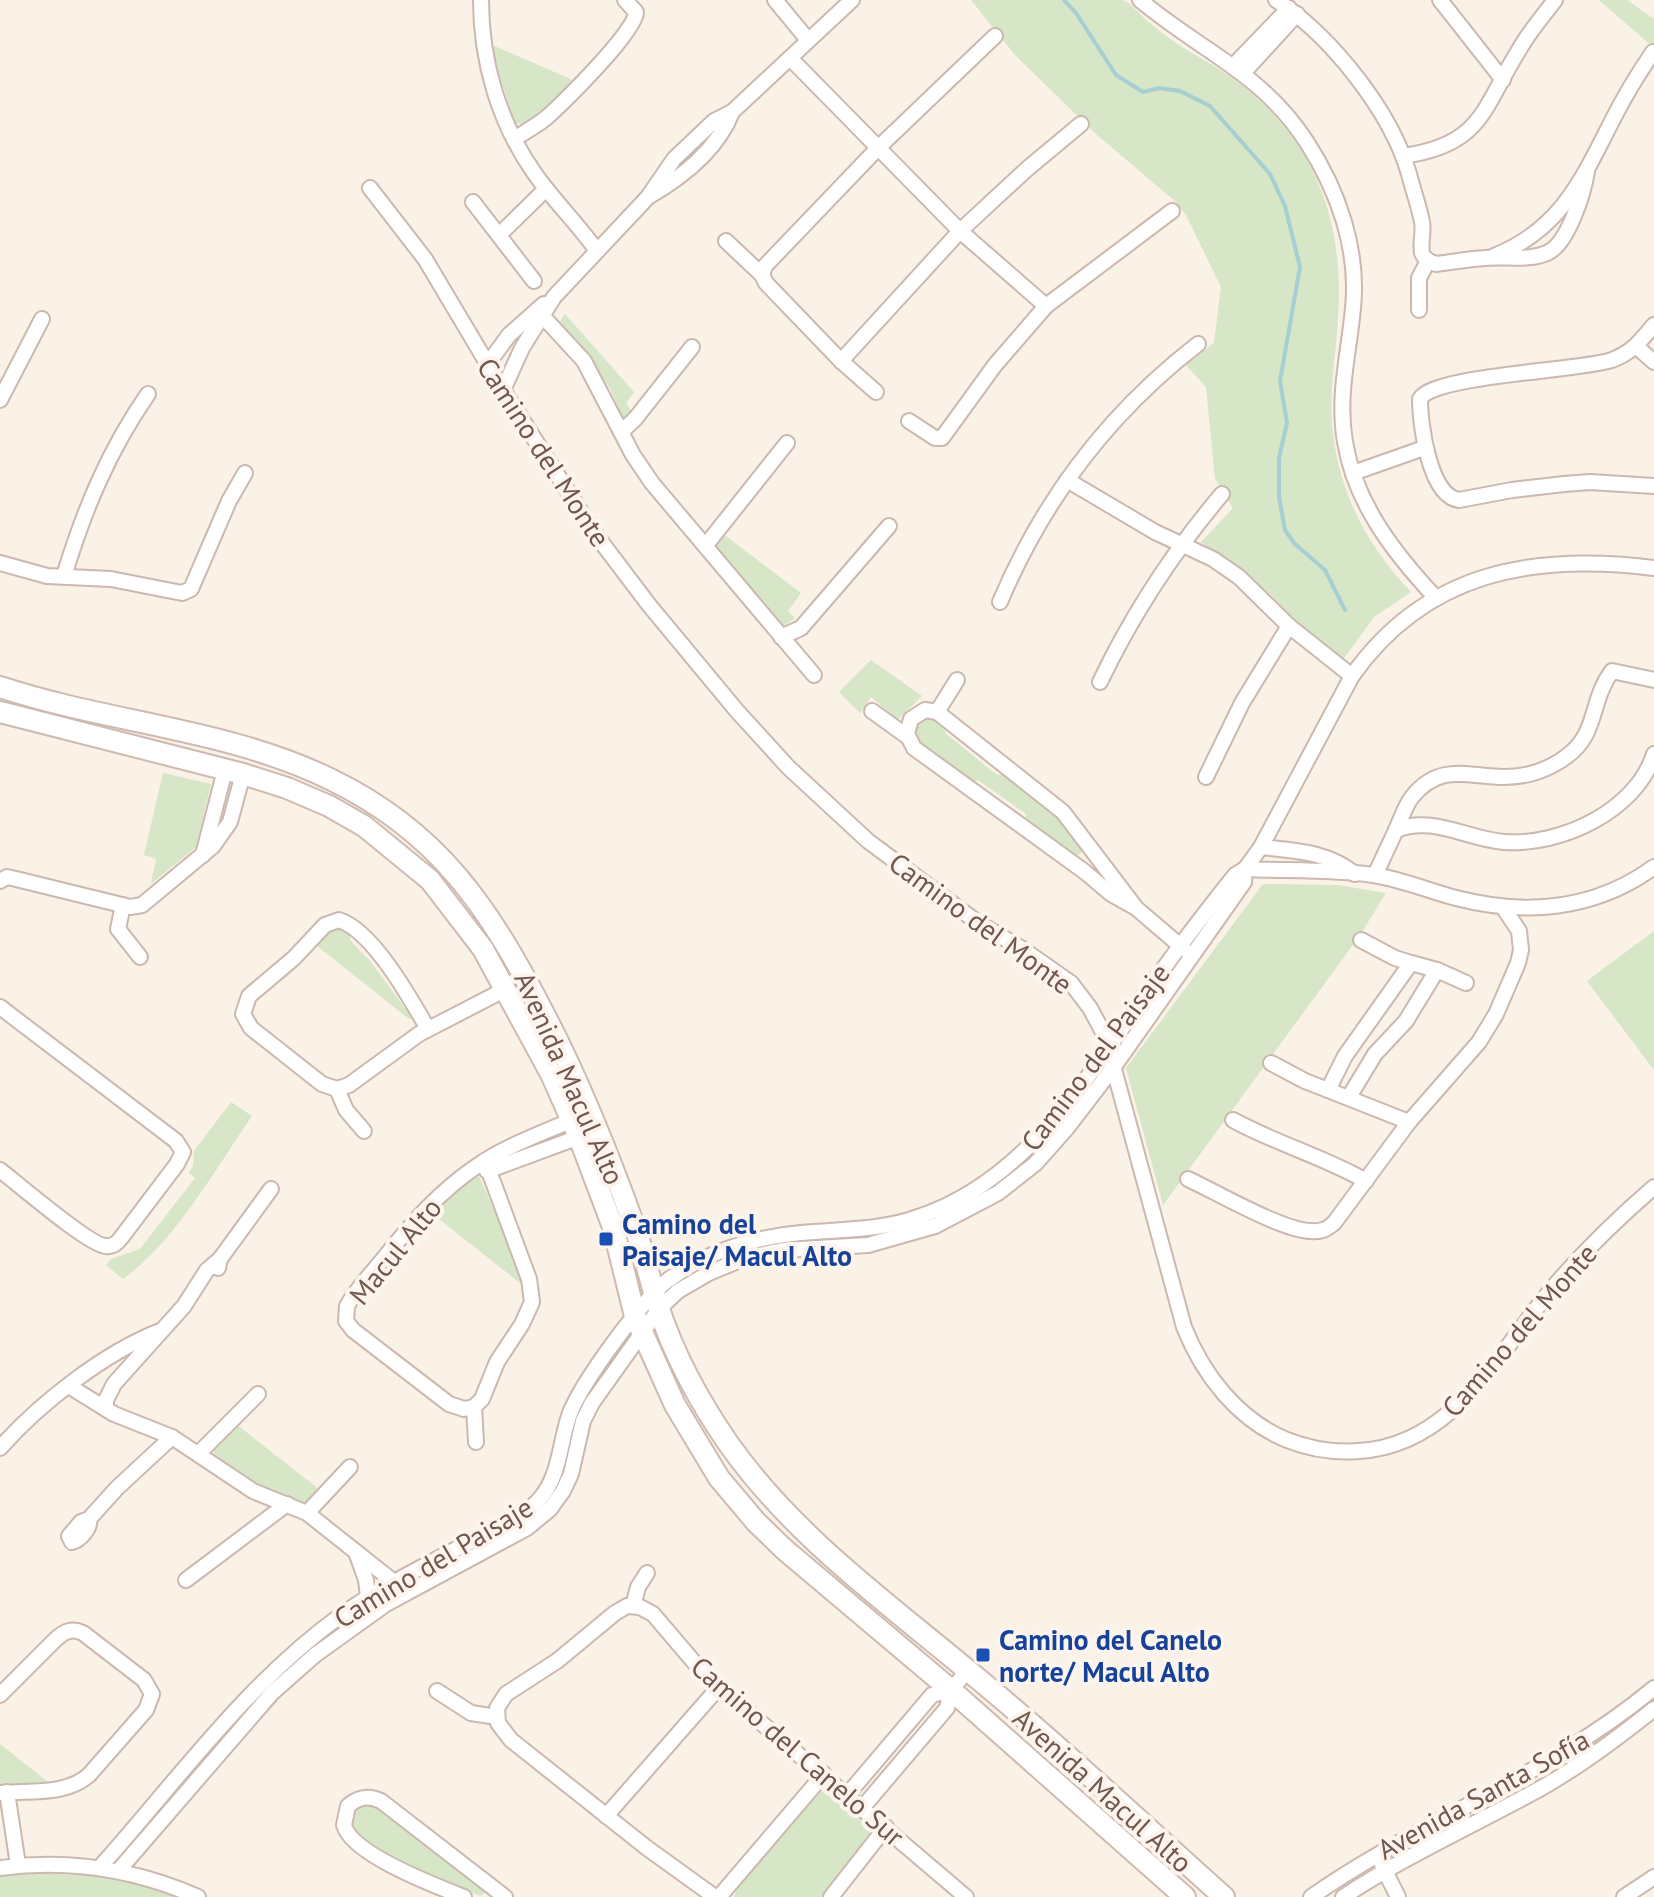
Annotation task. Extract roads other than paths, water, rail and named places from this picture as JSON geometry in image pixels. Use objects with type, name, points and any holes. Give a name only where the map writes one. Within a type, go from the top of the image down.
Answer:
[{"type":"street","points":[[481,0],[489,71],[497,101],[514,139],[546,189],[597,251]]},
{"type":"street","points":[[514,139],[547,117],[595,69],[633,24],[636,12],[625,0]]},
{"type":"street","points":[[775,0],[808,40]]},
{"type":"street","points":[[487,365],[509,335],[539,312],[648,197],[673,183],[708,149],[726,128],[732,112],[852,0]]},
{"type":"street","points":[[1140,0],[1239,69],[1275,102],[1305,139],[1328,180],[1345,224],[1354,287],[1342,412],[1345,443],[1353,473],[1377,523],[1398,554],[1435,597]]},
{"type":"street","points":[[1440,0],[1503,80]]},
{"type":"street","points":[[1403,156],[1432,150],[1466,132],[1485,114],[1518,50],[1555,0]]},
{"type":"street","points":[[1239,69],[1287,7],[1336,53],[1373,102],[1403,156],[1422,223],[1422,253],[1428,261],[1436,264],[1543,254],[1558,246],[1577,207],[1587,171]]},
{"type":"street","points":[[762,275],[765,266],[878,148],[995,36]]},
{"type":"street","points":[[1490,257],[1523,242],[1563,207],[1587,171],[1614,117],[1653,52]]},
{"type":"street","points":[[790,58],[960,231],[1046,306]]},
{"type":"street","points":[[841,361],[960,231],[1081,124]]},
{"type":"street","name":"Camino del Monte","points":[[370,188],[425,259],[487,365],[604,546],[649,605],[760,737],[868,841],[977,922],[1071,983],[1098,1022],[1108,1048],[1184,1327],[1195,1355],[1215,1383],[1252,1419],[1281,1437],[1313,1448],[1348,1452],[1382,1448],[1415,1436],[1442,1420],[1463,1401],[1578,1259],[1654,1187]]},
{"type":"street","points":[[499,235],[546,189]]},
{"type":"street","points":[[473,202],[534,281]]},
{"type":"street","points":[[909,421],[935,438],[942,438],[995,365],[1046,306],[1172,211]]},
{"type":"street","points":[[726,241],[762,275],[766,283],[841,361],[876,392]]},
{"type":"street","points":[[1419,310],[1419,278],[1428,261]]},
{"type":"street","points":[[503,390],[539,312]]},
{"type":"street","points":[[539,312],[584,361],[652,483],[814,675]]},
{"type":"street","points":[[0,400],[42,319]]},
{"type":"street","points":[[1654,325],[1637,347],[1595,365],[1497,376],[1422,393],[1420,399],[1424,448],[1445,492],[1455,499],[1590,482],[1654,486]]},
{"type":"street","points":[[1000,602],[1032,534],[1067,480],[1125,409],[1198,344]]},
{"type":"street","points":[[621,432],[635,419],[692,347]]},
{"type":"street","points":[[1637,347],[1654,362]]},
{"type":"street","points":[[64,576],[79,528],[104,467],[130,419],[148,394]]},
{"type":"street","points":[[706,545],[787,443]]},
{"type":"street","points":[[1353,473],[1424,448]]},
{"type":"street","points":[[0,563],[47,576],[111,579],[182,593],[191,589],[229,501],[245,473]]},
{"type":"street","points":[[1067,480],[1155,532],[1213,559],[1239,577],[1289,626],[1352,676]]},
{"type":"street","points":[[1100,682],[1140,606],[1182,544],[1222,494]]},
{"type":"street","points":[[781,637],[801,628],[889,526]]},
{"type":"street","name":"Camino del Paisaje","points":[[100,1867],[265,1679],[309,1640],[368,1597],[514,1519],[539,1500],[553,1478],[566,1425],[577,1399],[678,1274],[697,1262],[739,1245],[783,1235],[875,1229],[918,1218],[959,1200],[1022,1155],[1108,1048],[1179,946],[1261,847],[1352,676],[1392,627],[1435,597],[1487,577],[1540,566],[1592,563],[1654,568]]},
{"type":"street","points":[[1206,777],[1242,703],[1289,626]]},
{"type":"street","points":[[1375,875],[1412,796],[1435,778],[1461,772],[1504,777],[1529,774],[1567,757],[1587,737],[1602,684],[1612,671],[1654,680]]},
{"type":"street","points":[[937,712],[957,680]]},
{"type":"street","name":"Avenida Macul Alto","points":[[0,687],[56,704],[287,760],[361,795],[428,845],[465,884],[498,928],[553,1031],[589,1107],[633,1223],[656,1301],[680,1363],[730,1445],[768,1494],[822,1547],[968,1670],[1224,1897]]},
{"type":"street","points":[[908,737],[907,725],[916,714],[925,710],[937,712],[1063,812],[1136,908],[1192,955]]},
{"type":"street","points":[[872,711],[908,737],[918,751],[1111,894],[1136,908]]},
{"type":"street","name":"Avenida Macul Alto","points":[[0,712],[287,788],[329,806],[364,826],[401,853],[430,880],[483,949],[551,1074],[613,1227],[639,1324],[675,1405],[730,1493],[785,1550],[951,1690],[1185,1897]]},
{"type":"street","points":[[1396,830],[1407,825],[1428,824],[1502,842],[1531,841],[1559,835],[1593,820],[1623,799],[1642,779],[1654,754]]},
{"type":"street","points":[[202,855],[214,810],[234,772]]},
{"type":"street","points":[[0,881],[7,877],[134,908],[142,905],[202,855],[226,828],[232,816],[234,772]]},
{"type":"street","points":[[214,810],[224,817],[232,816]]},
{"type":"street","points":[[1261,847],[1328,857],[1355,874]]},
{"type":"street","points":[[1245,869],[1375,875],[1458,899],[1503,907],[1544,908],[1584,902],[1620,888],[1654,867]]},
{"type":"street","name":"Camino del Paisaje","points":[[656,1301],[745,1258],[784,1250],[849,1248],[887,1241],[935,1226],[978,1205],[1018,1179],[1052,1147],[1113,1068],[1244,882],[1245,869]]},
{"type":"street","points":[[123,905],[118,929],[140,957]]},
{"type":"street","points":[[1188,1179],[1290,1227],[1313,1232],[1325,1230],[1334,1223],[1409,1122],[1479,1042],[1503,999],[1521,950],[1519,931],[1503,907]]},
{"type":"street","points":[[428,1029],[410,996],[378,953],[348,924],[339,920],[329,922],[294,958],[249,996],[243,1014],[251,1028],[322,1084],[337,1089],[349,1085],[428,1029],[506,989]]},
{"type":"street","points":[[1361,940],[1395,958],[1437,970],[1466,983]]},
{"type":"street","points":[[1328,1090],[1345,1056],[1411,963]]},
{"type":"street","points":[[1349,1097],[1369,1062],[1406,1021],[1437,970]]},
{"type":"street","points":[[0,1007],[176,1141],[183,1152],[121,1238],[115,1245],[107,1247],[90,1239],[0,1170]]},
{"type":"street","points":[[1271,1063],[1328,1090],[1409,1122]]},
{"type":"street","points":[[337,1089],[346,1110],[364,1131]]},
{"type":"street","points":[[1233,1120],[1267,1139],[1337,1165],[1366,1181]]},
{"type":"street","name":"Macul Alto","points":[[474,1407],[458,1408],[449,1404],[353,1330],[345,1317],[349,1301],[410,1226],[463,1176],[503,1151],[575,1128]]},
{"type":"street","name":"Macul Alto","points":[[463,1176],[489,1171],[575,1128]]},
{"type":"street","points":[[476,1442],[474,1407],[485,1394],[493,1371],[532,1302],[529,1279],[489,1171],[503,1151]]},
{"type":"street","points":[[106,1409],[111,1389],[194,1294],[210,1282],[220,1259],[271,1189]]},
{"type":"street","name":"Camino del Paisaje","points":[[119,1870],[272,1693],[307,1661],[372,1613],[527,1528],[550,1509],[571,1474],[587,1411],[639,1324]]},
{"type":"street","points":[[0,1448],[36,1411],[69,1386],[160,1331]]},
{"type":"street","points":[[69,1386],[106,1409],[172,1437],[253,1491],[307,1513],[394,1582]]},
{"type":"street","points":[[199,1453],[258,1394]]},
{"type":"street","points":[[89,1519],[172,1437]]},
{"type":"street","points":[[307,1513],[350,1467]]},
{"type":"street","points":[[186,1580],[287,1504]]},
{"type":"street","points":[[357,1555],[368,1597]]},
{"type":"street","points":[[647,1573],[638,1587],[633,1606],[615,1613],[572,1650],[506,1694],[498,1704],[497,1717],[505,1735],[606,1816],[717,1897],[824,1774]]},
{"type":"street","name":"Camino del Canelo Sur","points":[[633,1606],[653,1614],[719,1687],[966,1897]]},
{"type":"street","points":[[0,1695],[56,1639],[64,1632],[73,1630],[83,1633],[144,1680],[152,1694],[146,1710],[78,1784],[65,1789],[4,1793],[18,1865]]},
{"type":"street","points":[[863,1807],[947,1708],[951,1690],[968,1670]]},
{"type":"street","points":[[606,1816],[719,1687]]},
{"type":"street","name":"Avenida Santa Sofía","points":[[1311,1897],[1376,1854],[1555,1758],[1612,1721],[1654,1688]]},
{"type":"street","points":[[848,1794],[932,1695],[951,1690]]},
{"type":"street","points":[[437,1691],[471,1713],[497,1717]]},
{"type":"street","name":"Avenida Santa Sofía","points":[[1343,1897],[1385,1870],[1544,1786],[1601,1750],[1654,1709]]},
{"type":"street","points":[[464,1897],[396,1867],[351,1840],[344,1825],[348,1806],[363,1798],[374,1797],[381,1801],[505,1897]]},
{"type":"street","points":[[831,1897],[886,1827]]},
{"type":"street","points":[[1376,1854],[1398,1897]]},
{"type":"street","points":[[0,1868],[18,1865],[100,1867],[119,1870],[198,1897]]},
{"type":"street","points":[[1624,1897],[1654,1877]]},
{"type":"waterway","points":[[1064,0],[1076,13],[1116,75],[1143,92],[1159,88],[1180,91],[1210,106],[1270,174],[1285,206],[1300,267],[1280,381],[1287,423],[1279,458],[1279,497],[1285,530],[1294,543],[1325,570],[1345,610]]},
{"type":"place","name":"Camino del Paisaje/ Macul Alto","points":[[606,1239]]},
{"type":"place","name":"Camino del Canelo norte/ Macul Alto","points":[[983,1655]]}]
